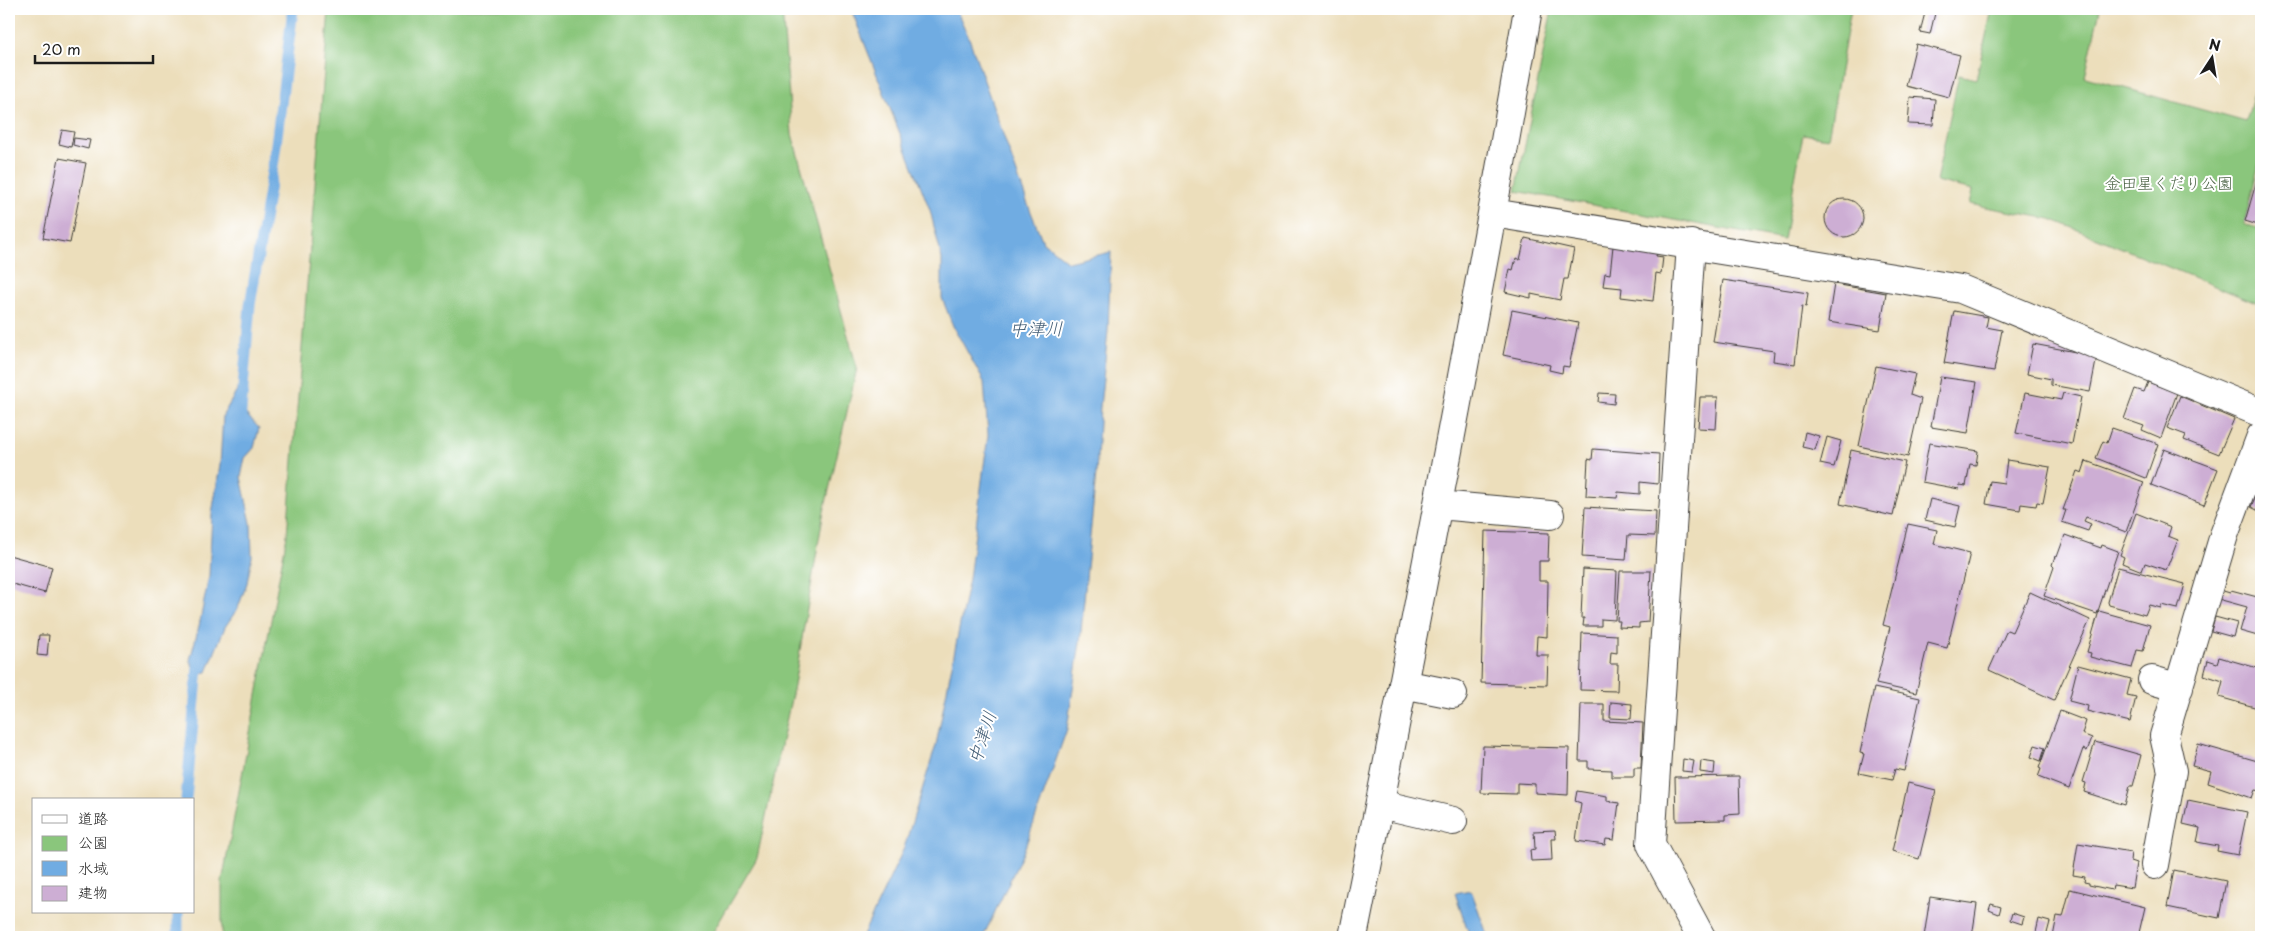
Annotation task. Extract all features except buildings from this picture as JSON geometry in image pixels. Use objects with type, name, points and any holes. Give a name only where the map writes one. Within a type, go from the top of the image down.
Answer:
[{"type":"street","points":[[1353,937],[1439,505],[1493,213],[1528,9]]},
{"type":"street","points":[[1493,213],[1962,289],[2261,413]]},
{"type":"street","points":[[1691,244],[1651,844],[1700,937]]},
{"type":"street","points":[[2155,865],[2149,831],[2172,771],[2164,736],[2224,535],[2261,436]]},
{"type":"street","points":[[1439,505],[1550,515]]},
{"type":"street","points":[[2152,680],[2179,688]]},
{"type":"street","points":[[1403,684],[1453,694]]},
{"type":"street","points":[[1380,804],[1453,821]]},
{"type":"green space","points":[[329,9],[782,9],[792,134],[857,368],[823,516],[794,685],[757,858],[710,937],[222,937],[222,882],[287,535]]},
{"type":"green space","points":[[1552,9],[1851,9],[1828,138],[1803,134],[1784,240],[1516,191]]},
{"type":"green space","name":"金田星くだり公園","points":[[1972,9],[2100,9],[2085,77],[2246,122],[2259,76],[2261,77],[2261,156],[2244,224],[2261,229],[2261,305],[2051,219],[1970,204],[1973,190],[1936,181],[1959,75],[1976,79],[1991,14]]},
{"type":"water","name":"中津川","points":[[851,9],[956,9],[969,38],[1043,242],[1068,262],[1111,252],[1108,331],[1100,407],[1096,474],[1080,642],[1067,729],[1023,853],[983,937],[862,937],[904,848],[936,745],[969,579],[988,435],[984,382],[953,326],[942,298],[942,259],[930,210]]},
{"type":"water","points":[[238,389],[242,410],[259,428],[254,448],[245,458],[241,477],[251,523],[252,557],[247,583],[238,608],[225,627],[207,672],[197,674],[190,660],[209,576],[212,514],[220,465],[223,415]]},
{"type":"water","points":[[1471,890],[1488,937],[1470,937],[1455,893]]},
{"type":"waterway","points":[[240,423],[250,305],[274,160],[293,9]]},
{"type":"waterway","points":[[186,798],[198,667],[201,659]]},
{"type":"waterway","points":[[178,914],[178,937]]}]
